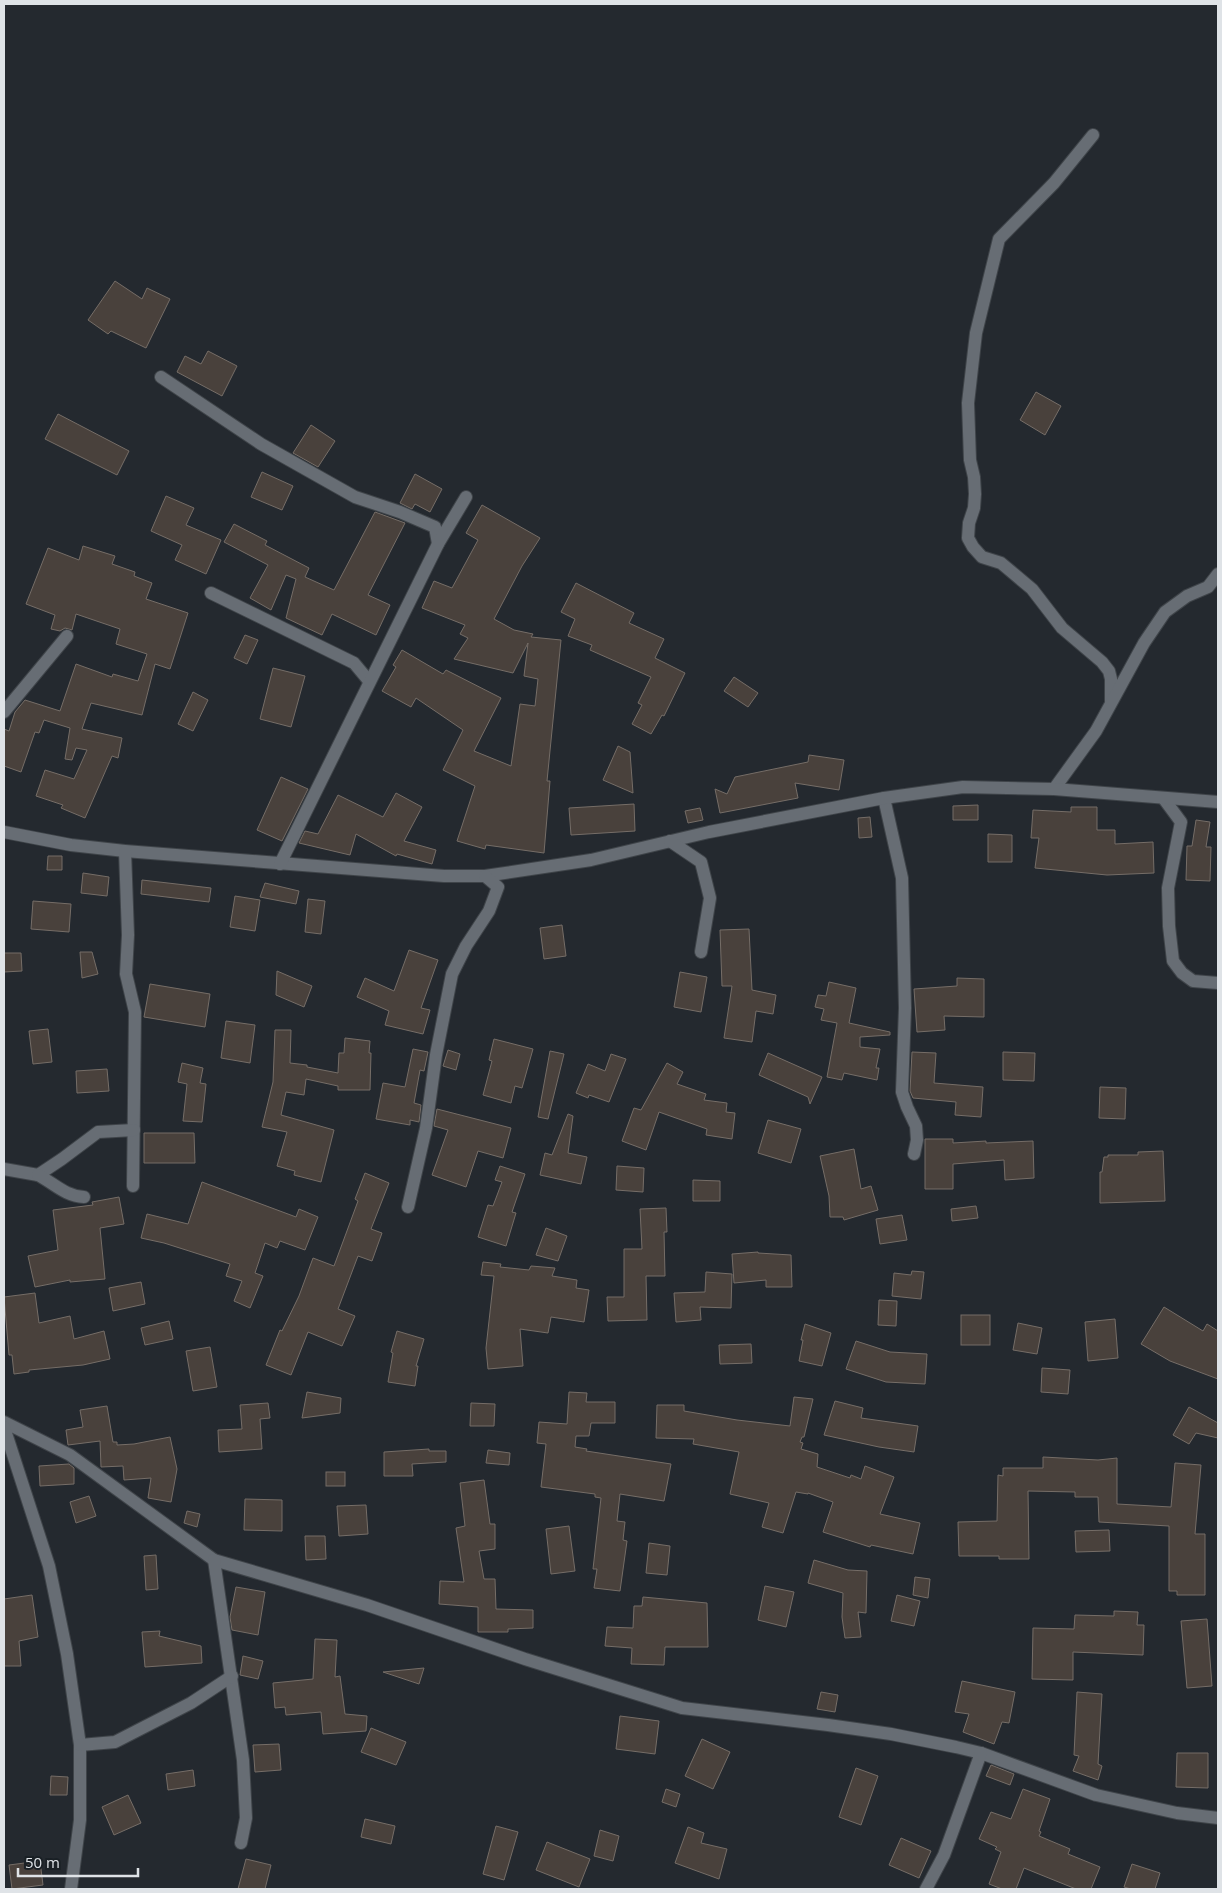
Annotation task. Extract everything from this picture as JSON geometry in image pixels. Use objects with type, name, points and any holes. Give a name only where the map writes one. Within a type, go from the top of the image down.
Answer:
[{"type":"street","points":[[1094,135],[1054,183],[999,239],[976,333],[968,403],[970,460],[975,494],[968,538],[982,557],[1001,564],[1032,589],[1062,628],[1102,662],[1109,670],[1111,701]]},
{"type":"street","points":[[161,376],[261,444],[355,497],[400,512],[436,527],[438,544]]},
{"type":"street","points":[[280,864],[438,544],[466,497]]},
{"type":"street","points":[[1054,789],[1096,731],[1144,643],[1165,612],[1187,596],[1208,587],[1218,574]]},
{"type":"street","points":[[211,593],[354,663],[369,681]]},
{"type":"street","points":[[4,712],[66,636]]},
{"type":"street","points":[[4,832],[71,845],[125,851],[444,876],[485,876],[592,860],[670,841],[884,798],[963,787],[1054,789],[1218,802]]},
{"type":"street","points":[[884,798],[902,878],[905,1008],[902,1092],[916,1126],[917,1140],[914,1154]]},
{"type":"street","points":[[1164,799],[1181,822],[1168,888],[1169,926],[1173,961],[1182,973],[1193,981],[1218,984]]},
{"type":"street","points":[[670,841],[701,862],[710,898],[701,952]]},
{"type":"street","points":[[125,851],[128,935],[126,974],[135,1012],[133,1186]]},
{"type":"street","points":[[408,1208],[426,1128],[436,1056],[452,974],[466,946],[489,910],[498,886],[485,876]]},
{"type":"street","points":[[38,1175],[98,1132],[134,1130]]},
{"type":"street","points":[[4,1169],[38,1175],[54,1184],[63,1193],[84,1197]]},
{"type":"street","points":[[4,1422],[70,1455],[214,1560],[367,1605],[526,1659],[682,1708],[882,1733],[981,1753],[1096,1794],[1168,1812],[1218,1818]]},
{"type":"street","points":[[4,1427],[49,1566],[67,1654],[80,1745],[80,1820],[71,1889]]},
{"type":"street","points":[[214,1560],[243,1760],[246,1818],[241,1843]]},
{"type":"street","points":[[80,1745],[114,1742],[191,1704],[232,1676]]},
{"type":"street","points":[[926,1889],[944,1855],[981,1753]]},
{"type":"building","points":[[115,281],[142,299],[147,288],[170,299],[146,348],[111,331],[108,334],[88,320]]},
{"type":"building","points":[[208,351],[237,366],[222,396],[177,372],[185,356],[201,364]]},
{"type":"building","points":[[1036,392],[1061,406],[1045,435],[1020,420]]},
{"type":"building","points":[[58,414],[129,451],[117,475],[45,439]]},
{"type":"building","points":[[311,425],[335,441],[318,467],[293,453]]},
{"type":"building","points":[[262,472],[293,486],[282,510],[251,497]]},
{"type":"building","points":[[415,474],[442,489],[430,512],[415,504],[412,509],[400,503]]},
{"type":"building","points":[[166,496],[194,508],[186,525],[221,540],[206,574],[175,560],[182,545],[151,531]]},
{"type":"building","points":[[482,505],[540,538],[522,566],[494,619],[514,630],[533,634],[531,637],[561,640],[547,781],[550,781],[544,853],[486,845],[485,849],[457,841],[475,786],[443,770],[463,730],[416,698],[411,707],[382,691],[396,667],[393,665],[402,650],[443,674],[446,670],[501,698],[474,751],[511,766],[520,704],[535,706],[538,679],[524,676],[528,643],[513,673],[454,659],[468,638],[460,634],[465,625],[422,608],[434,581],[452,588],[478,540],[466,533]]},
{"type":"building","points":[[375,512],[405,523],[368,595],[390,605],[376,635],[332,614],[322,635],[286,618],[296,579],[286,575],[271,610],[250,598],[268,565],[224,542],[234,524],[267,541],[265,545],[309,568],[305,577],[334,590]]},
{"type":"building","points":[[83,546],[115,556],[112,564],[135,572],[134,576],[152,583],[146,599],[188,613],[170,669],[155,664],[142,715],[91,703],[82,729],[122,738],[118,758],[112,756],[85,818],[61,808],[63,805],[36,796],[45,770],[74,779],[87,750],[76,748],[72,760],[65,759],[70,728],[44,720],[39,733],[35,732],[21,772],[4,766],[4,729],[9,731],[15,712],[25,700],[60,711],[76,664],[112,677],[113,674],[138,681],[147,654],[116,644],[120,629],[76,614],[72,630],[65,628],[60,631],[51,629],[55,615],[26,604],[48,548],[79,560]]},
{"type":"building","points":[[576,583],[634,613],[629,623],[664,639],[655,658],[685,673],[664,716],[662,715],[651,734],[632,724],[642,705],[638,703],[651,677],[590,650],[592,645],[568,636],[575,619],[561,612]]},
{"type":"building","points":[[245,635],[258,640],[247,664],[234,658]]},
{"type":"building","points":[[273,668],[305,676],[291,727],[260,719]]},
{"type":"building","points":[[734,677],[758,693],[748,707],[724,691]]},
{"type":"building","points":[[193,692],[208,700],[193,731],[178,724]]},
{"type":"building","points":[[618,746],[630,752],[633,793],[603,780]]},
{"type":"building","points":[[809,755],[844,760],[839,790],[795,783],[798,798],[720,813],[715,789],[727,794],[735,777],[808,762]]},
{"type":"building","points":[[281,777],[308,789],[282,841],[257,830]]},
{"type":"building","points":[[396,793],[422,807],[404,841],[436,850],[432,864],[397,854],[396,856],[356,834],[350,855],[299,843],[305,831],[318,834],[338,795],[383,817]]},
{"type":"building","points":[[634,804],[635,831],[571,835],[569,808]]},
{"type":"building","points":[[978,805],[978,820],[953,820],[953,806]]},
{"type":"building","points":[[1071,807],[1097,807],[1097,830],[1115,830],[1115,844],[1153,842],[1154,873],[1107,875],[1035,868],[1039,838],[1031,838],[1033,810],[1071,812]]},
{"type":"building","points":[[700,808],[703,820],[688,823],[685,811]]},
{"type":"building","points":[[870,817],[872,837],[859,838],[858,818]]},
{"type":"building","points":[[1196,820],[1210,822],[1206,847],[1211,847],[1210,881],[1186,880],[1187,846],[1192,846]]},
{"type":"building","points":[[988,834],[1012,835],[1012,862],[988,862]]},
{"type":"building","points":[[48,856],[62,856],[62,870],[47,870]]},
{"type":"building","points":[[83,873],[109,877],[107,896],[81,893]]},
{"type":"building","points":[[142,880],[211,888],[209,902],[141,894]]},
{"type":"building","points":[[265,883],[299,891],[296,904],[260,897]]},
{"type":"building","points":[[235,896],[260,900],[255,931],[230,927]]},
{"type":"building","points":[[308,899],[325,901],[321,934],[305,932]]},
{"type":"building","points":[[33,901],[71,904],[69,932],[31,929]]},
{"type":"building","points":[[562,925],[566,956],[544,959],[540,928]]},
{"type":"building","points":[[749,929],[752,990],[776,995],[773,1014],[756,1011],[752,1042],[724,1038],[732,986],[722,986],[720,930]]},
{"type":"building","points":[[409,950],[438,960],[421,1008],[430,1010],[423,1034],[385,1025],[389,1011],[357,997],[365,978],[394,991]]},
{"type":"building","points":[[80,952],[92,952],[98,974],[82,978]]},
{"type":"building","points":[[4,953],[21,953],[22,971],[4,972]]},
{"type":"building","points":[[277,971],[312,986],[304,1007],[276,995]]},
{"type":"building","points":[[680,972],[707,977],[701,1012],[674,1007]]},
{"type":"building","points":[[957,978],[984,979],[984,1017],[944,1016],[945,1030],[917,1032],[914,989],[957,986]]},
{"type":"building","points":[[829,982],[856,988],[849,1023],[890,1032],[890,1035],[860,1037],[860,1047],[880,1049],[876,1068],[879,1068],[877,1080],[844,1073],[842,1080],[827,1077],[837,1023],[821,1020],[824,1009],[815,1007],[818,995],[826,996]]},
{"type":"building","points":[[150,984],[210,994],[205,1027],[144,1017]]},
{"type":"building","points":[[226,1021],[255,1025],[250,1063],[221,1058]]},
{"type":"building","points":[[48,1029],[52,1062],[33,1064],[29,1031]]},
{"type":"building","points":[[275,1030],[291,1030],[290,1063],[307,1065],[307,1067],[338,1073],[339,1053],[344,1053],[345,1038],[370,1041],[370,1090],[338,1090],[338,1086],[306,1079],[304,1095],[286,1092],[281,1115],[334,1130],[321,1182],[294,1175],[295,1171],[277,1166],[287,1132],[262,1127],[273,1082]]},
{"type":"building","points":[[494,1039],[533,1049],[522,1088],[515,1086],[511,1103],[483,1095],[492,1061],[489,1060]]},
{"type":"building","points":[[413,1049],[428,1052],[424,1071],[420,1070],[414,1103],[421,1105],[419,1122],[410,1120],[410,1125],[376,1119],[383,1083],[405,1087]]},
{"type":"building","points":[[448,1050],[460,1054],[456,1070],[443,1066]]},
{"type":"building","points":[[550,1051],[564,1054],[548,1119],[538,1117]]},
{"type":"building","points":[[912,1052],[936,1053],[934,1083],[983,1087],[981,1117],[955,1115],[956,1102],[913,1098],[910,1091]]},
{"type":"building","points":[[1003,1052],[1035,1053],[1034,1081],[1003,1080]]},
{"type":"building","points":[[768,1053],[822,1077],[810,1104],[808,1097],[759,1075]]},
{"type":"building","points":[[611,1054],[626,1059],[609,1102],[589,1095],[588,1098],[576,1093],[588,1064],[605,1071]]},
{"type":"building","points":[[182,1063],[203,1068],[200,1083],[206,1084],[202,1122],[183,1121],[187,1084],[178,1082]]},
{"type":"building","points":[[667,1063],[683,1072],[677,1084],[706,1094],[704,1100],[727,1103],[726,1112],[735,1113],[732,1139],[706,1135],[707,1129],[659,1112],[646,1150],[622,1141],[634,1108],[641,1110]]},
{"type":"building","points":[[107,1069],[109,1091],[77,1093],[76,1071]]},
{"type":"building","points":[[1100,1087],[1126,1088],[1125,1119],[1099,1118]]},
{"type":"building","points":[[437,1109],[511,1128],[503,1158],[478,1151],[466,1187],[432,1175],[448,1130],[434,1126]]},
{"type":"building","points":[[568,1114],[573,1116],[568,1153],[587,1157],[581,1184],[540,1175],[545,1153],[552,1155]]},
{"type":"building","points":[[768,1120],[801,1129],[791,1163],[758,1153]]},
{"type":"building","points":[[144,1133],[194,1133],[195,1163],[144,1163]]},
{"type":"building","points":[[925,1139],[953,1139],[953,1143],[1033,1141],[1034,1178],[1005,1180],[1004,1160],[953,1164],[953,1189],[925,1189]]},
{"type":"building","points":[[854,1149],[861,1189],[871,1186],[878,1210],[844,1220],[843,1217],[830,1217],[829,1196],[820,1156]]},
{"type":"building","points":[[1163,1151],[1165,1201],[1100,1203],[1100,1172],[1102,1172],[1104,1157],[1108,1157],[1108,1155],[1138,1155],[1138,1152]]},
{"type":"building","points":[[500,1166],[525,1174],[512,1212],[516,1213],[506,1246],[478,1237],[488,1205],[493,1206],[502,1182],[495,1180]]},
{"type":"building","points":[[617,1166],[644,1168],[643,1192],[616,1190]]},
{"type":"building","points":[[365,1173],[389,1183],[371,1229],[382,1233],[372,1261],[358,1256],[338,1309],[355,1316],[342,1346],[308,1332],[291,1375],[266,1365],[280,1330],[282,1331],[299,1296],[313,1258],[334,1266],[358,1201],[355,1199]]},
{"type":"building","points":[[693,1180],[720,1181],[720,1201],[693,1201]]},
{"type":"building","points":[[202,1182],[296,1217],[299,1209],[318,1217],[305,1250],[280,1241],[277,1248],[265,1243],[255,1273],[263,1276],[250,1308],[234,1301],[242,1281],[226,1276],[230,1264],[164,1243],[141,1238],[147,1214],[188,1224]]},
{"type":"building","points":[[119,1197],[124,1224],[100,1228],[105,1279],[70,1282],[70,1280],[35,1287],[28,1256],[58,1250],[53,1210],[93,1205],[92,1202]]},
{"type":"building","points":[[976,1206],[978,1218],[952,1221],[951,1209]]},
{"type":"building","points":[[666,1208],[667,1232],[664,1232],[665,1276],[646,1276],[647,1320],[608,1321],[607,1297],[624,1297],[624,1249],[642,1249],[640,1209]]},
{"type":"building","points":[[902,1215],[907,1240],[880,1244],[876,1219]]},
{"type":"building","points":[[546,1228],[567,1236],[558,1261],[536,1255]]},
{"type":"building","points":[[758,1252],[791,1255],[792,1287],[766,1287],[766,1280],[734,1283],[732,1254]]},
{"type":"building","points":[[483,1262],[501,1264],[500,1267],[529,1270],[531,1266],[555,1268],[552,1276],[577,1280],[576,1288],[589,1290],[584,1322],[551,1317],[548,1333],[520,1329],[523,1366],[488,1369],[486,1348],[494,1276],[481,1275]]},
{"type":"building","points":[[912,1271],[924,1272],[921,1299],[892,1296],[894,1273],[911,1275]]},
{"type":"building","points":[[706,1272],[732,1274],[731,1308],[700,1307],[701,1320],[676,1322],[674,1293],[705,1292]]},
{"type":"building","points":[[141,1282],[145,1304],[113,1311],[109,1288]]},
{"type":"building","points":[[35,1293],[39,1323],[70,1316],[74,1339],[104,1331],[110,1359],[83,1365],[29,1370],[29,1372],[14,1374],[12,1355],[9,1355],[4,1297]]},
{"type":"building","points":[[879,1300],[897,1301],[896,1326],[878,1325]]},
{"type":"building","points":[[1164,1307],[1203,1331],[1207,1324],[1218,1331],[1218,1379],[1170,1361],[1141,1344]]},
{"type":"building","points":[[961,1315],[990,1315],[990,1345],[961,1345]]},
{"type":"building","points":[[1115,1319],[1118,1358],[1088,1361],[1085,1322]]},
{"type":"building","points":[[169,1321],[173,1339],[145,1345],[141,1328]]},
{"type":"building","points":[[1018,1323],[1042,1328],[1037,1354],[1013,1350]]},
{"type":"building","points":[[805,1324],[831,1333],[822,1366],[799,1361]]},
{"type":"building","points":[[397,1331],[424,1339],[416,1366],[418,1366],[415,1386],[388,1382],[393,1353],[391,1352]]},
{"type":"building","points":[[856,1341],[890,1352],[927,1354],[925,1384],[886,1382],[846,1369]]},
{"type":"building","points":[[751,1344],[752,1363],[720,1364],[719,1345]]},
{"type":"building","points":[[210,1347],[217,1387],[193,1391],[186,1351]]},
{"type":"building","points":[[1042,1368],[1070,1370],[1068,1394],[1041,1392]]},
{"type":"building","points":[[307,1392],[341,1398],[340,1413],[302,1418]]},
{"type":"building","points":[[569,1392],[587,1393],[586,1402],[615,1402],[615,1423],[591,1423],[589,1436],[576,1436],[575,1447],[587,1449],[586,1451],[671,1464],[664,1501],[620,1494],[617,1521],[625,1522],[623,1540],[627,1541],[620,1591],[594,1588],[597,1569],[593,1569],[601,1498],[595,1497],[595,1494],[541,1487],[546,1444],[537,1443],[539,1422],[567,1424]]},
{"type":"building","points":[[794,1397],[813,1399],[804,1437],[802,1437],[800,1442],[803,1443],[801,1449],[818,1454],[817,1467],[850,1478],[851,1475],[861,1479],[865,1466],[894,1477],[880,1514],[920,1523],[913,1554],[871,1545],[870,1547],[823,1532],[833,1502],[808,1493],[796,1492],[783,1533],[762,1527],[769,1503],[730,1494],[739,1452],[693,1444],[694,1439],[656,1438],[657,1405],[684,1405],[684,1411],[790,1426]]},
{"type":"building","points":[[835,1401],[863,1408],[861,1418],[918,1426],[914,1452],[879,1447],[824,1435]]},
{"type":"building","points":[[268,1403],[270,1418],[260,1419],[262,1449],[219,1452],[218,1430],[242,1429],[240,1405]]},
{"type":"building","points":[[471,1403],[495,1404],[494,1426],[470,1426]]},
{"type":"building","points":[[107,1406],[113,1442],[117,1442],[117,1445],[134,1444],[170,1437],[177,1469],[171,1502],[148,1498],[151,1478],[124,1480],[123,1466],[101,1467],[100,1441],[68,1445],[66,1430],[83,1427],[80,1410]]},
{"type":"building","points":[[1189,1407],[1218,1423],[1218,1438],[1196,1433],[1189,1444],[1173,1435]]},
{"type":"building","points":[[429,1449],[429,1451],[446,1451],[446,1462],[412,1464],[413,1476],[384,1476],[384,1452]]},
{"type":"building","points":[[488,1450],[510,1453],[509,1465],[486,1463]]},
{"type":"building","points":[[1043,1457],[1098,1460],[1117,1458],[1117,1504],[1171,1507],[1175,1463],[1201,1465],[1195,1534],[1205,1534],[1205,1595],[1177,1595],[1177,1591],[1169,1591],[1169,1526],[1099,1522],[1098,1497],[1075,1497],[1075,1492],[1028,1491],[1029,1559],[999,1559],[999,1556],[959,1556],[958,1522],[997,1521],[998,1475],[1003,1476],[1003,1468],[1043,1468]]},
{"type":"building","points":[[69,1464],[74,1468],[74,1484],[40,1486],[39,1466]]},
{"type":"building","points":[[326,1472],[345,1472],[345,1486],[326,1486]]},
{"type":"building","points":[[484,1480],[490,1524],[495,1524],[495,1549],[479,1551],[484,1579],[495,1579],[496,1609],[533,1610],[533,1628],[508,1629],[508,1632],[478,1632],[478,1607],[439,1604],[440,1581],[464,1582],[456,1528],[465,1526],[460,1483]]},
{"type":"building","points":[[89,1496],[96,1516],[76,1523],[70,1502]]},
{"type":"building","points":[[245,1499],[282,1500],[282,1531],[244,1530]]},
{"type":"building","points":[[366,1505],[368,1534],[339,1536],[337,1506]]},
{"type":"building","points":[[187,1511],[200,1514],[197,1527],[184,1523]]},
{"type":"building","points":[[569,1526],[575,1571],[551,1574],[546,1529]]},
{"type":"building","points":[[1109,1530],[1110,1551],[1076,1552],[1075,1531]]},
{"type":"building","points":[[305,1536],[325,1536],[326,1559],[306,1560]]},
{"type":"building","points":[[649,1543],[670,1546],[667,1575],[646,1573]]},
{"type":"building","points":[[156,1555],[158,1589],[146,1590],[144,1556]]},
{"type":"building","points":[[814,1560],[848,1570],[867,1571],[866,1613],[858,1612],[861,1637],[845,1638],[842,1617],[843,1593],[808,1583]]},
{"type":"building","points":[[915,1577],[930,1579],[928,1598],[913,1595]]},
{"type":"building","points":[[765,1586],[794,1592],[786,1627],[758,1620]]},
{"type":"building","points":[[236,1587],[265,1592],[258,1635],[232,1630],[230,1617]]},
{"type":"building","points":[[32,1595],[38,1637],[19,1641],[21,1666],[4,1666],[4,1599]]},
{"type":"building","points":[[897,1595],[920,1601],[914,1626],[891,1621]]},
{"type":"building","points":[[643,1597],[707,1603],[708,1647],[665,1647],[664,1665],[631,1664],[632,1648],[605,1646],[607,1627],[633,1628],[634,1606],[642,1606]]},
{"type":"building","points":[[1114,1611],[1138,1612],[1137,1625],[1144,1625],[1143,1655],[1073,1652],[1073,1680],[1032,1679],[1033,1628],[1074,1629],[1075,1615],[1114,1616]]},
{"type":"building","points":[[1207,1619],[1212,1686],[1187,1688],[1181,1621]]},
{"type":"building","points":[[160,1631],[159,1636],[201,1646],[202,1663],[145,1667],[142,1632]]},
{"type":"building","points":[[315,1639],[337,1640],[335,1677],[340,1676],[345,1714],[367,1716],[366,1731],[323,1734],[321,1712],[286,1715],[285,1707],[275,1708],[273,1683],[313,1679]]},
{"type":"building","points":[[243,1656],[263,1661],[258,1679],[240,1675]]},
{"type":"building","points":[[424,1668],[419,1684],[383,1672]]},
{"type":"building","points":[[962,1681],[1015,1692],[1009,1723],[1002,1722],[994,1744],[963,1732],[969,1714],[955,1712]]},
{"type":"building","points":[[821,1692],[838,1695],[835,1712],[817,1709]]},
{"type":"building","points":[[1077,1692],[1102,1694],[1098,1764],[1102,1766],[1098,1780],[1073,1771],[1079,1756],[1074,1755]]},
{"type":"building","points":[[620,1716],[659,1721],[655,1754],[616,1749]]},
{"type":"building","points":[[371,1728],[406,1742],[396,1765],[361,1752]]},
{"type":"building","points":[[702,1739],[730,1752],[713,1789],[685,1776]]},
{"type":"building","points":[[279,1744],[281,1770],[255,1772],[253,1745]]},
{"type":"building","points":[[1177,1753],[1208,1753],[1208,1788],[1176,1787]]},
{"type":"building","points":[[991,1765],[1014,1774],[1010,1785],[986,1776]]},
{"type":"building","points":[[856,1768],[878,1776],[861,1825],[839,1817]]},
{"type":"building","points":[[193,1770],[195,1786],[168,1790],[166,1774]]},
{"type":"building","points":[[51,1776],[68,1777],[67,1795],[50,1795]]},
{"type":"building","points":[[666,1789],[680,1794],[676,1807],[662,1802]]},
{"type":"building","points":[[1023,1789],[1050,1799],[1039,1836],[1070,1849],[1068,1854],[1100,1867],[1091,1889],[1076,1889],[1024,1868],[1016,1889],[1002,1889],[989,1884],[1001,1852],[995,1849],[997,1847],[979,1839],[991,1812],[1011,1819]]},
{"type":"building","points":[[128,1795],[141,1823],[114,1835],[102,1807]]},
{"type":"building","points":[[365,1819],[395,1826],[391,1844],[361,1837]]},
{"type":"building","points":[[496,1826],[518,1832],[504,1880],[483,1874]]},
{"type":"building","points":[[688,1827],[704,1833],[701,1843],[727,1849],[719,1879],[675,1863]]},
{"type":"building","points":[[600,1830],[619,1836],[613,1861],[594,1856]]},
{"type":"building","points":[[901,1838],[931,1851],[919,1878],[889,1865]]},
{"type":"building","points":[[547,1842],[590,1859],[579,1887],[536,1870]]},
{"type":"building","points":[[246,1859],[271,1865],[265,1889],[238,1889]]},
{"type":"building","points":[[40,1861],[43,1885],[12,1889],[9,1865]]},
{"type":"building","points":[[1132,1864],[1160,1873],[1155,1889],[1131,1889],[1124,1887]]}]
